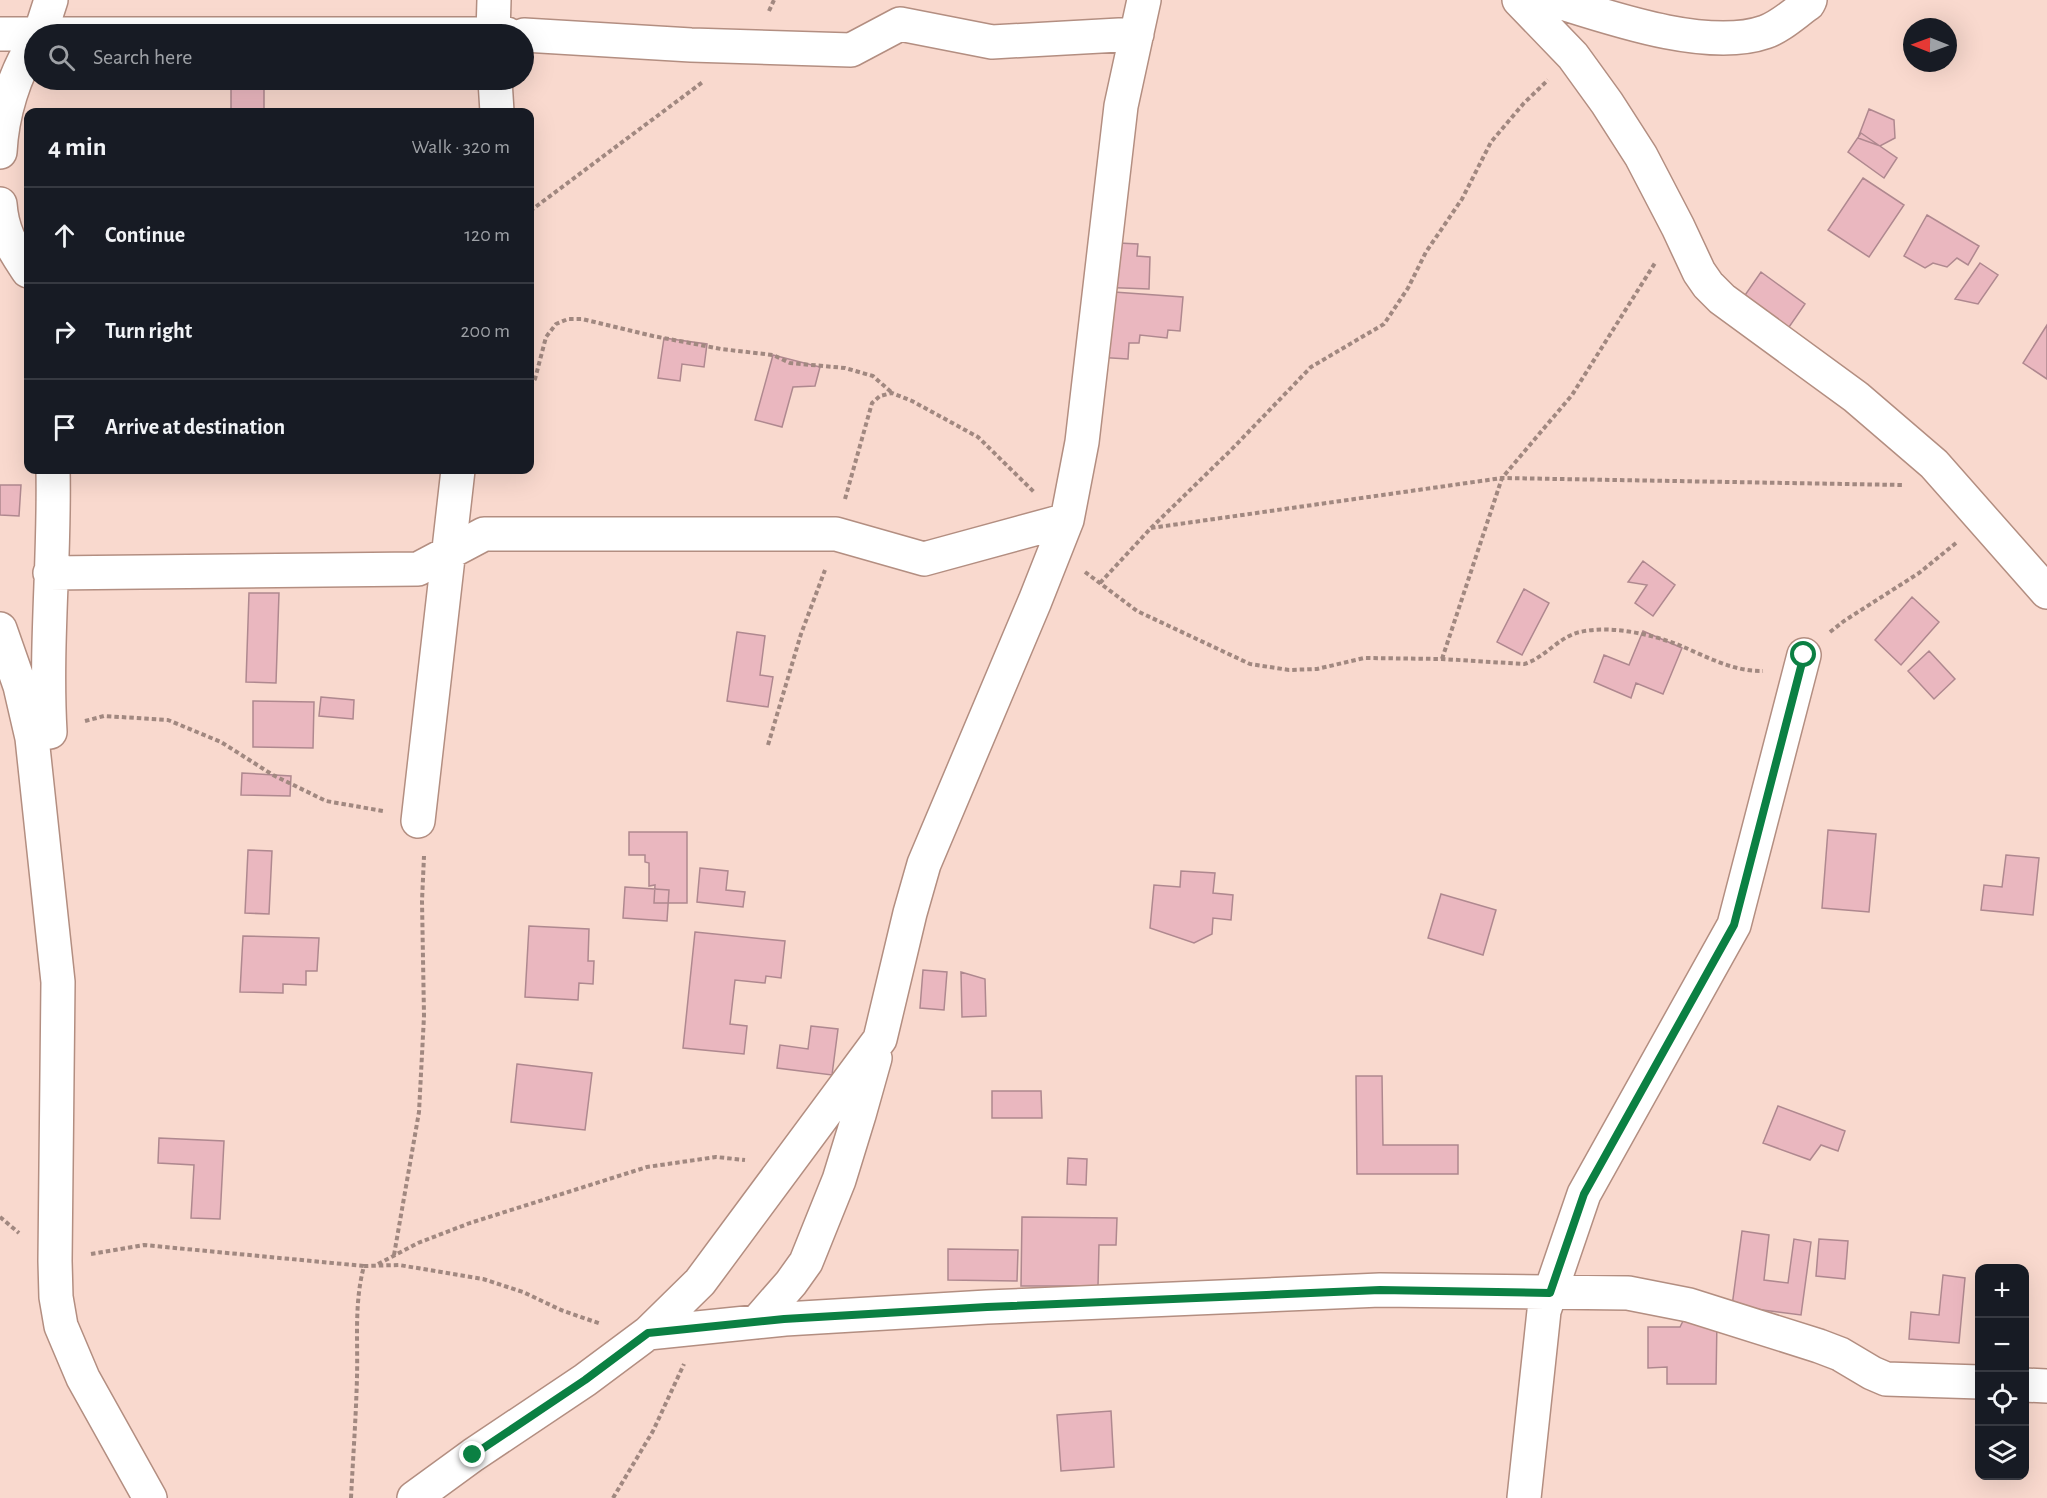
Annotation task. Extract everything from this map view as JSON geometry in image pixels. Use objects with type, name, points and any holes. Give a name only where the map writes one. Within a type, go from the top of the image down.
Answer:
[{"type":"street","points":[[43,24],[51,0]]},
{"type":"street","points":[[493,24],[494,0]]},
{"type":"street","points":[[758,1322],[806,1262],[838,1180],[880,1039],[924,864],[1067,520],[1082,442],[1121,106],[1144,0]]},
{"type":"street","points":[[1519,0],[1573,56],[1607,103],[1641,156],[1699,272],[1708,285],[1722,299],[1856,397],[1934,464],[2047,592]]},
{"type":"street","points":[[1553,0],[1671,34],[1732,39],[1767,32],[1814,1]]},
{"type":"street","points":[[534,36],[851,50],[900,24],[992,42],[1137,34]]},
{"type":"street","points":[[0,34],[24,34]]},
{"type":"street","points":[[0,152],[9,100],[24,59]]},
{"type":"street","points":[[496,90],[497,108]]},
{"type":"street","points":[[0,204],[7,240],[24,265]]},
{"type":"street","points":[[50,732],[47,681],[53,474]]},
{"type":"street","points":[[418,821],[459,474]]},
{"type":"street","points":[[50,573],[418,569],[484,534],[836,534],[924,559],[1067,520]]},
{"type":"street","points":[[0,629],[20,686],[32,738],[58,982],[55,1261],[56,1297],[61,1326],[83,1378],[150,1498]]},
{"type":"street","points":[[1524,1498],[1544,1311],[1584,1194],[1734,925],[1804,655]]},
{"type":"street","points":[[414,1498],[473,1455],[585,1380],[648,1333],[700,1282],[880,1039]]},
{"type":"street","points":[[648,1333],[758,1322],[975,1308],[1380,1290],[1628,1293],[1689,1305],[1819,1346],[1840,1354],[1872,1373],[1886,1378],[1975,1382]]},
{"type":"street","points":[[2029,1384],[2047,1386]]},
{"type":"path","points":[[752,47],[774,0]]},
{"type":"path","points":[[1100,583],[1151,528],[1311,367],[1384,324],[1408,288],[1426,252],[1462,199],[1491,142],[1524,103],[1573,56]]},
{"type":"path","points":[[534,208],[705,81]]},
{"type":"path","points":[[1442,659],[1502,478],[1572,395],[1678,227]]},
{"type":"path","points":[[534,380],[546,337],[556,324],[568,319],[582,319],[652,336],[721,349],[772,355],[790,363],[845,368],[873,376],[892,393]]},
{"type":"path","points":[[1151,528],[1502,478],[1953,486]]},
{"type":"path","points":[[1054,552],[1137,611],[1250,664],[1289,670],[1317,669],[1364,658],[1442,659],[1524,664],[1532,662],[1567,635],[1600,630],[1650,634],[1725,665],[1760,672],[1782,668],[1804,655],[1844,621],[1919,573],[1983,520]]},
{"type":"path","points":[[50,732],[104,716],[168,720],[221,742],[273,775],[326,801],[394,812],[410,816],[418,821],[422,828],[424,858],[422,901],[424,1016],[419,1112],[394,1255]]},
{"type":"path","points":[[376,1265],[418,1243],[470,1222],[647,1167],[716,1157],[787,1165]]},
{"type":"path","points":[[55,1261],[144,1245],[364,1266],[399,1265],[483,1280],[602,1324],[648,1333]]},
{"type":"path","points":[[351,1498],[357,1378],[358,1287],[364,1266]]},
{"type":"path","points":[[613,1498],[653,1431],[702,1327]]},
{"type":"building","points":[[231,90],[264,90],[264,108],[231,108]]},
{"type":"building","points":[[1869,109],[1894,120],[1895,138],[1880,146],[1858,138]]},
{"type":"building","points":[[1861,133],[1897,158],[1884,178],[1848,152]]},
{"type":"building","points":[[1863,178],[1904,205],[1869,257],[1828,230]]},
{"type":"building","points":[[1927,215],[1979,246],[1968,265],[1957,258],[1947,267],[1933,263],[1925,268],[1904,256]]},
{"type":"building","points":[[1099,242],[1138,244],[1137,256],[1150,257],[1149,289],[1097,287]]},
{"type":"building","points":[[1980,263],[1998,275],[1978,304],[1955,299]]},
{"type":"building","points":[[1761,272],[1805,304],[1787,330],[1743,298]]},
{"type":"building","points":[[1100,291],[1183,297],[1180,331],[1168,330],[1167,338],[1140,335],[1139,343],[1129,343],[1128,359],[1095,357]]},
{"type":"building","points":[[2047,325],[2047,379],[2023,363]]},
{"type":"building","points":[[664,338],[707,344],[704,367],[682,364],[680,381],[658,378]]},
{"type":"building","points":[[773,355],[820,367],[815,386],[793,387],[782,427],[755,420]]},
{"type":"building","points":[[0,485],[21,485],[19,516],[0,515]]},
{"type":"building","points":[[1643,561],[1675,585],[1653,616],[1635,603],[1647,585],[1628,582]]},
{"type":"building","points":[[1524,589],[1549,603],[1522,655],[1497,642]]},
{"type":"building","points":[[249,593],[279,593],[276,683],[246,682]]},
{"type":"building","points":[[1912,597],[1939,622],[1901,665],[1875,640]]},
{"type":"building","points":[[1643,631],[1682,648],[1663,694],[1636,683],[1631,698],[1594,682],[1604,655],[1629,665]]},
{"type":"building","points":[[737,632],[765,636],[760,675],[773,677],[768,707],[727,701]]},
{"type":"building","points":[[1929,651],[1955,679],[1934,699],[1908,671]]},
{"type":"building","points":[[321,697],[354,700],[353,719],[319,716]]},
{"type":"building","points":[[253,701],[314,702],[313,748],[253,747]]},
{"type":"building","points":[[242,773],[291,776],[290,796],[241,795]]},
{"type":"building","points":[[1828,830],[1876,834],[1869,912],[1822,908]]},
{"type":"building","points":[[629,832],[687,832],[687,903],[654,903],[655,885],[649,886],[649,863],[645,862],[645,855],[629,855]]},
{"type":"building","points":[[248,850],[272,851],[269,914],[245,913]]},
{"type":"building","points":[[2006,855],[2039,858],[2033,915],[1981,910],[1984,885],[2002,887]]},
{"type":"building","points":[[700,868],[728,871],[726,890],[745,892],[743,907],[697,902]]},
{"type":"building","points":[[1181,871],[1215,873],[1213,893],[1233,895],[1231,920],[1213,918],[1212,934],[1194,943],[1150,928],[1154,885],[1180,887]]},
{"type":"building","points":[[625,887],[669,890],[667,921],[623,918]]},
{"type":"building","points":[[1441,894],[1496,910],[1483,955],[1428,938]]},
{"type":"building","points":[[529,926],[589,929],[588,961],[594,961],[593,984],[579,983],[578,1000],[525,997]]},
{"type":"building","points":[[695,932],[785,941],[781,978],[766,976],[765,983],[735,980],[730,1024],[747,1026],[744,1054],[683,1048]]},
{"type":"building","points":[[243,936],[319,938],[317,971],[306,971],[306,985],[283,984],[283,993],[240,992]]},
{"type":"building","points":[[923,970],[947,972],[944,1010],[920,1008]]},
{"type":"building","points":[[961,972],[985,979],[986,1016],[962,1017]]},
{"type":"building","points":[[811,1026],[838,1029],[832,1075],[777,1068],[780,1045],[808,1049]]},
{"type":"building","points":[[517,1064],[592,1073],[585,1130],[511,1122]]},
{"type":"building","points":[[1356,1076],[1382,1076],[1383,1145],[1458,1145],[1458,1174],[1357,1174]]},
{"type":"building","points":[[992,1091],[1041,1091],[1042,1118],[992,1118]]},
{"type":"building","points":[[1778,1106],[1845,1131],[1838,1151],[1821,1145],[1810,1160],[1763,1143]]},
{"type":"building","points":[[159,1138],[224,1141],[220,1219],[191,1218],[194,1165],[158,1163]]},
{"type":"building","points":[[1068,1158],[1087,1159],[1086,1185],[1067,1184]]},
{"type":"building","points":[[1022,1217],[1117,1218],[1116,1245],[1099,1245],[1098,1286],[1021,1286]]},
{"type":"building","points":[[1742,1231],[1769,1235],[1764,1280],[1788,1283],[1794,1239],[1811,1242],[1801,1315],[1732,1306]]},
{"type":"building","points":[[1819,1239],[1848,1241],[1845,1279],[1816,1276]]},
{"type":"building","points":[[948,1249],[1018,1250],[1017,1281],[948,1280]]},
{"type":"building","points":[[1943,1275],[1965,1278],[1959,1343],[1909,1339],[1911,1312],[1939,1315]]},
{"type":"building","points":[[1684,1319],[1717,1319],[1716,1384],[1667,1384],[1667,1367],[1648,1368],[1648,1327],[1680,1327]]},
{"type":"building","points":[[1111,1411],[1114,1467],[1061,1471],[1057,1415]]},
{"type":"route","points":[[473,1455],[585,1380],[648,1333],[784,1319],[987,1307],[1380,1290],[1550,1293],[1584,1194],[1734,925],[1804,655]]}]
